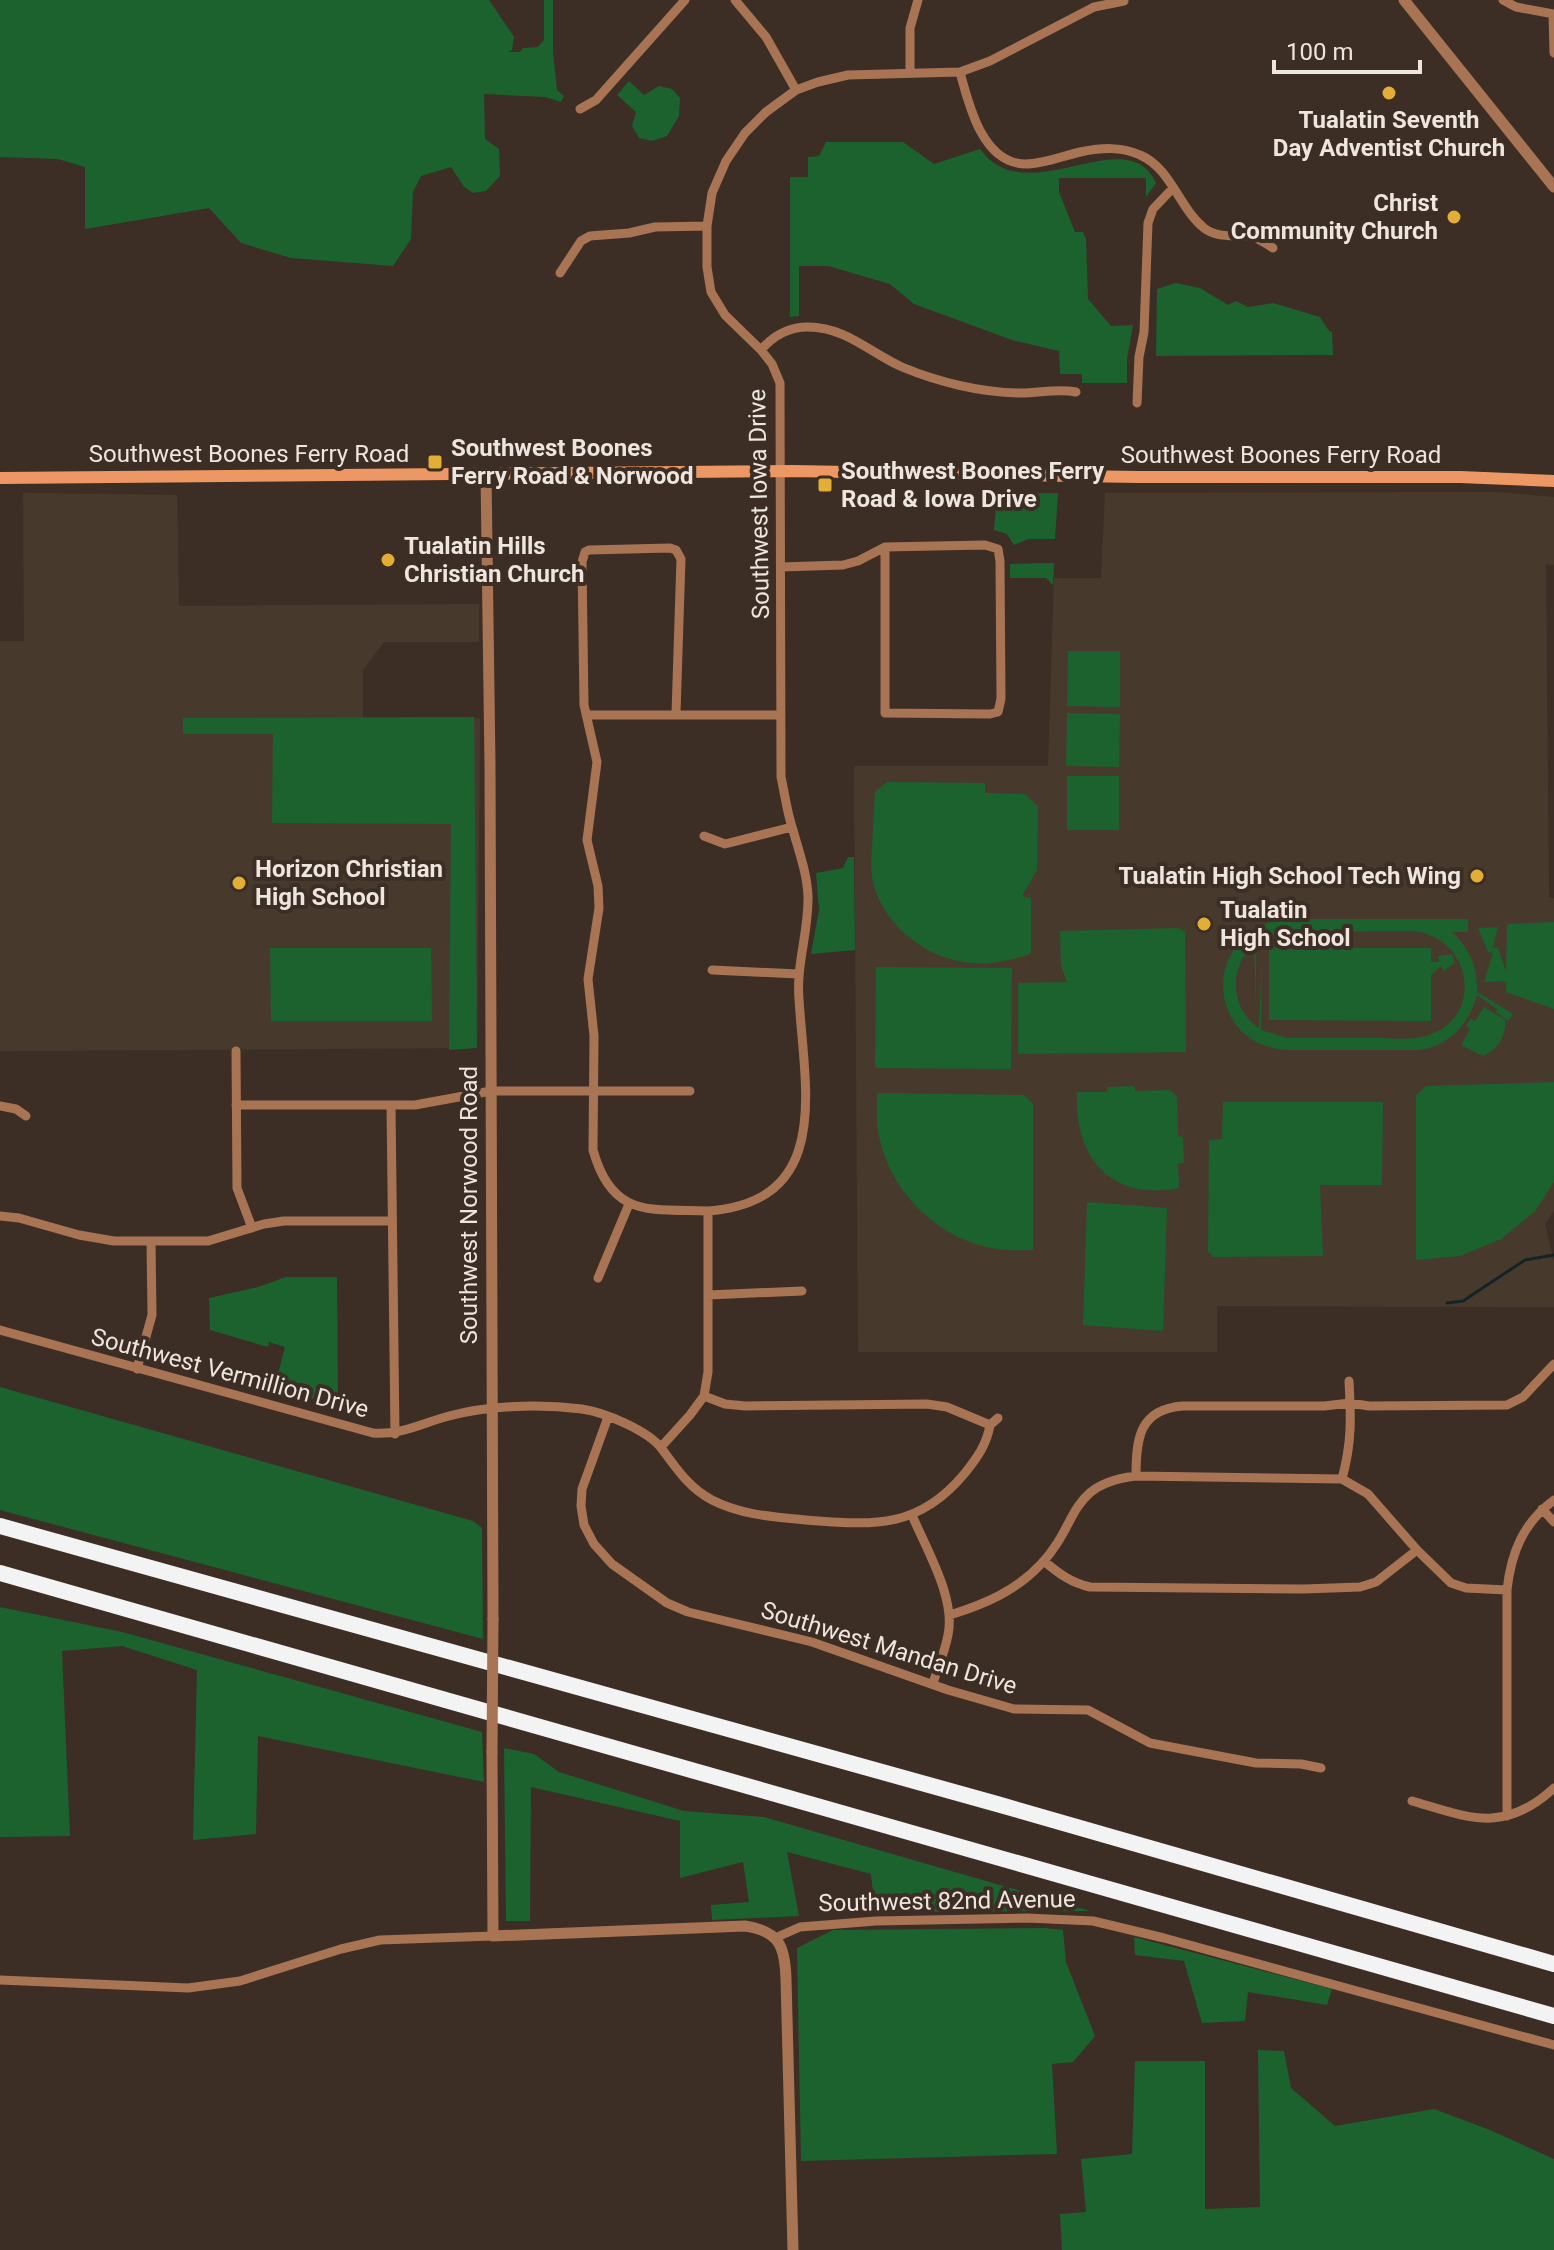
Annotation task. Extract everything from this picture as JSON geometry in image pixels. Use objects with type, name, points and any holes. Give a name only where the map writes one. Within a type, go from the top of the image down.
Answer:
[{"type":"highway","points":[[0,1526],[997,1804],[1554,1964]]},
{"type":"highway","points":[[0,1573],[1554,2016]]},
{"type":"main road","name":"Southwest Boones Ferry Road","points":[[0,478],[780,472],[1460,477],[1554,481]]},
{"type":"street","points":[[580,109],[596,100],[685,0]]},
{"type":"street","points":[[735,0],[766,37],[796,90]]},
{"type":"street","points":[[910,73],[910,28],[918,0]]},
{"type":"street","points":[[1404,0],[1554,187]]},
{"type":"street","points":[[1503,0],[1516,7],[1554,14],[1554,53]]},
{"type":"street","name":"Southwest Iowa Drive","points":[[629,1204],[646,1209],[708,1211],[740,1207],[774,1189],[785,1175],[803,1141],[806,1123],[798,974],[808,897],[806,877],[781,777],[780,383],[772,364],[725,315],[711,292],[707,267],[707,226],[712,193],[726,161],[745,133],[766,112],[796,90],[848,75],[960,72],[990,61],[1092,4],[1124,1]]},
{"type":"street","points":[[960,72],[973,115],[992,149],[1004,160],[1030,164],[1097,149],[1121,148],[1155,164],[1204,228],[1227,236],[1254,237],[1273,248]]},
{"type":"street","points":[[1137,403],[1139,357],[1144,332],[1148,223],[1153,209],[1173,188]]},
{"type":"street","points":[[560,273],[581,241],[590,236],[655,227],[707,226]]},
{"type":"street","points":[[761,350],[770,339],[789,329],[823,328],[843,333],[900,366],[962,385],[1018,393],[1060,389],[1076,392]]},
{"type":"street","name":"Southwest Norwood Road","points":[[486,474],[493,1936]]},
{"type":"street","points":[[781,567],[843,565],[885,547],[985,545],[998,549],[1001,669],[998,712],[885,713],[885,547]]},
{"type":"street","points":[[598,1278],[629,1204],[612,1190],[598,1167],[593,1150],[594,1036],[588,979],[599,908],[598,886],[587,840],[596,791],[597,762],[586,715],[582,562],[585,552],[595,549],[676,550],[681,559],[676,713]]},
{"type":"street","points":[[586,715],[781,715]]},
{"type":"street","points":[[704,836],[725,844],[792,827]]},
{"type":"street","points":[[712,970],[798,974]]},
{"type":"street","points":[[236,1051],[237,1188],[252,1228]]},
{"type":"street","points":[[236,1105],[431,1103],[463,1094],[491,1091],[690,1091]]},
{"type":"street","points":[[391,1105],[395,1434]]},
{"type":"street","points":[[0,1106],[16,1109],[26,1116]]},
{"type":"street","points":[[661,1447],[704,1396],[708,1372],[708,1211]]},
{"type":"street","points":[[0,1216],[19,1218],[97,1239],[151,1241],[208,1241],[284,1221],[392,1221]]},
{"type":"street","points":[[137,1369],[152,1315],[151,1241]]},
{"type":"street","points":[[708,1295],[802,1291]]},
{"type":"street","name":"Southwest Vermillion Drive","points":[[0,1330],[361,1431],[395,1434],[447,1416],[491,1409],[583,1409],[626,1424],[661,1447],[690,1485],[710,1499],[732,1509],[770,1517],[866,1524],[912,1515],[955,1485],[974,1463],[994,1422],[927,1404],[745,1406],[725,1404],[704,1396]]},
{"type":"street","points":[[1136,1476],[1139,1435],[1153,1416],[1167,1408],[1350,1403],[1369,1406],[1500,1407],[1523,1397],[1554,1364]]},
{"type":"street","points":[[1342,1479],[1350,1452],[1352,1429],[1349,1381]]},
{"type":"street","name":"Southwest Mandan Drive","points":[[608,1417],[582,1489],[584,1525],[594,1544],[612,1564],[667,1603],[688,1612],[812,1642],[1014,1709],[1088,1710],[1145,1742],[1160,1746],[1256,1763],[1301,1764],[1321,1768]]},
{"type":"street","points":[[950,1615],[976,1607],[1013,1589],[1044,1561],[1077,1506],[1088,1494],[1100,1484],[1136,1476],[1342,1479],[1368,1494],[1451,1583],[1466,1588],[1507,1590]]},
{"type":"street","points":[[1507,1816],[1507,1590],[1510,1567],[1517,1545],[1542,1509],[1554,1500]]},
{"type":"street","points":[[1542,1509],[1554,1522]]},
{"type":"street","points":[[912,1515],[946,1596],[950,1615],[949,1634],[933,1683]]},
{"type":"street","points":[[1044,1561],[1059,1574],[1090,1587],[1318,1589],[1360,1587],[1376,1582],[1417,1550]]},
{"type":"street","points":[[1412,1801],[1470,1817],[1507,1816],[1529,1809],[1554,1788]]},
{"type":"street","name":"Southwest 82nd Avenue","points":[[775,1938],[800,1927],[876,1921],[1027,1918],[1093,1921],[1554,2045]]},
{"type":"street","points":[[0,1980],[188,1988],[240,1981],[380,1940],[731,1926],[758,1928],[781,1945],[786,1969],[793,2250]]},
{"type":"shaded area","name":"Tualatin High School","points":[[1497,492],[1554,497],[1554,565],[1546,564],[1549,898],[1554,898],[1554,1211],[1545,1224],[1554,1262],[1554,1307],[1217,1306],[1217,1352],[858,1352],[854,766],[1048,766],[1054,578],[1101,578],[1105,493]]},
{"type":"shaded area","name":"Horizon Christian High School","points":[[23,493],[177,495],[179,606],[479,604],[479,642],[384,642],[363,670],[363,719],[480,718],[477,1048],[0,1051],[0,641],[24,641]]},
{"type":"green space","points":[[0,0],[489,0],[514,37],[512,50],[508,52],[520,52],[523,48],[538,47],[544,40],[544,0],[553,0],[557,90],[564,96],[561,102],[545,97],[484,94],[485,139],[499,149],[500,176],[486,191],[473,193],[464,187],[451,167],[421,176],[413,192],[411,239],[393,266],[291,258],[241,243],[209,208],[85,229],[85,167],[58,159],[0,157]]},
{"type":"green space","points":[[629,81],[644,95],[659,86],[672,89],[680,98],[679,116],[667,136],[652,141],[639,138],[632,126],[636,112],[617,95]]},
{"type":"green space","points":[[826,142],[903,142],[934,164],[980,149],[1000,166],[1023,173],[1122,159],[1142,166],[1156,183],[1146,197],[1146,178],[1059,178],[1059,192],[1075,232],[1083,232],[1086,239],[1088,299],[1111,326],[1133,325],[1127,359],[1127,383],[1082,383],[1082,374],[1060,374],[1059,351],[1012,340],[914,304],[890,284],[828,266],[799,266],[799,316],[790,317],[790,177],[808,177],[808,157],[819,156]]},
{"type":"green space","points":[[1176,283],[1200,288],[1228,305],[1236,301],[1248,307],[1273,303],[1320,317],[1332,332],[1333,355],[1156,356],[1157,289]]},
{"type":"green space","points":[[494,440],[528,440],[528,455],[494,455]]},
{"type":"green space","points":[[997,493],[1058,493],[1055,539],[1028,539],[1014,545],[1007,534],[994,530]]},
{"type":"green space","points":[[1054,563],[1053,585],[1046,578],[1010,578],[1010,564]]},
{"type":"green space","points":[[1068,651],[1120,651],[1120,707],[1067,706]]},
{"type":"green space","points":[[1067,713],[1120,714],[1119,767],[1066,766]]},
{"type":"green space","points":[[474,717],[477,1048],[449,1050],[451,824],[272,823],[273,734],[183,734],[183,718]]},
{"type":"green space","points":[[1067,776],[1119,776],[1119,830],[1067,830]]},
{"type":"green space","points":[[887,782],[985,783],[985,793],[1025,794],[1038,806],[1037,870],[1022,896],[1031,898],[1031,952],[1028,955],[987,963],[954,960],[919,944],[891,918],[880,902],[871,865],[875,792]]},
{"type":"green space","points":[[848,857],[854,857],[855,950],[811,954],[819,910],[816,873],[843,868]]},
{"type":"green space","points":[[1284,919],[1468,919],[1468,932],[1452,932],[1472,959],[1477,992],[1513,1014],[1508,1021],[1477,995],[1469,1015],[1457,1032],[1440,1043],[1420,1050],[1287,1050],[1260,1043],[1240,1029],[1228,1010],[1223,988],[1227,965],[1238,944],[1257,928]],"holes":[[[1413,931],[1433,936],[1448,947],[1459,962],[1464,978],[1464,995],[1458,1012],[1447,1025],[1429,1035],[1404,1039],[1287,1038],[1261,1030],[1262,956],[1259,1028],[1242,1010],[1236,988],[1237,976],[1240,964],[1254,944],[1256,1008],[1256,942],[1279,932]]]},
{"type":"green space","points":[[1554,922],[1554,1009],[1506,992],[1506,981],[1484,982],[1493,953],[1488,952],[1478,928],[1498,927],[1493,947],[1498,948],[1506,972],[1507,924]]},
{"type":"green space","points":[[1179,928],[1185,932],[1186,1052],[1018,1054],[1018,983],[1067,982],[1061,965],[1060,931]]},
{"type":"green space","points":[[270,948],[431,948],[432,1021],[271,1021]]},
{"type":"green space","points":[[1269,948],[1431,948],[1431,962],[1439,962],[1438,956],[1452,954],[1455,962],[1444,971],[1441,966],[1431,975],[1431,1021],[1269,1020]]},
{"type":"green space","points":[[876,967],[1012,968],[1011,1069],[875,1068]]},
{"type":"green space","points":[[1484,1007],[1505,1020],[1505,1026],[1500,1042],[1483,1056],[1461,1045],[1470,1029],[1466,1026],[1470,1019],[1475,1021]]},
{"type":"green space","points":[[1554,1082],[1554,1182],[1535,1211],[1501,1239],[1460,1256],[1416,1260],[1416,1095],[1426,1086]]},
{"type":"green space","points":[[1134,1086],[1135,1091],[1170,1090],[1177,1097],[1178,1136],[1183,1137],[1184,1163],[1178,1164],[1179,1188],[1155,1191],[1116,1181],[1101,1169],[1082,1136],[1077,1092],[1107,1092],[1107,1087]]},
{"type":"green space","points":[[877,1093],[1024,1095],[1033,1104],[1033,1250],[995,1249],[970,1242],[934,1222],[918,1208],[893,1175],[885,1156],[878,1131]]},
{"type":"green space","points":[[1223,1102],[1383,1102],[1382,1185],[1320,1185],[1323,1256],[1213,1257],[1208,1251],[1209,1140],[1222,1139]]},
{"type":"green space","points":[[1087,1202],[1167,1208],[1163,1331],[1083,1325]]},
{"type":"green space","points":[[286,1277],[337,1277],[338,1399],[319,1400],[283,1391],[276,1381],[285,1347],[269,1342],[268,1347],[210,1330],[209,1298]]},
{"type":"green space","points":[[0,1387],[473,1521],[482,1528],[483,1639],[0,1510]]},
{"type":"green space","points":[[0,1607],[122,1632],[482,1732],[484,1782],[258,1736],[256,1834],[193,1840],[197,1670],[122,1646],[62,1651],[70,1836],[0,1837]]},
{"type":"green space","points":[[504,1748],[534,1754],[559,1772],[684,1811],[764,1817],[1090,1911],[875,1912],[871,1874],[787,1852],[799,1916],[712,1920],[711,1905],[749,1902],[743,1862],[680,1878],[680,1821],[531,1787],[530,1921],[506,1921]]},
{"type":"green space","points":[[833,1930],[1063,1930],[1066,1962],[1095,2036],[1073,2062],[1052,2064],[1057,2154],[801,2161],[797,1948]]},
{"type":"green space","points":[[1134,1937],[1332,1989],[1327,2005],[1248,1992],[1245,2021],[1202,2023],[1184,1961],[1135,1955]]},
{"type":"green space","points":[[1258,2050],[1284,2051],[1291,2088],[1335,2126],[1434,2109],[1554,2159],[1554,2250],[1062,2250],[1060,2214],[1086,2212],[1081,2159],[1132,2154],[1135,2061],[1205,2061],[1205,2209],[1260,2207]]},
{"type":"waterway","points":[[1447,1303],[1463,1301],[1525,1260],[1554,1255]]},
{"type":"place","name":"Tualatin Seventh Day Adventist Church","points":[[1389,93]]},
{"type":"place","name":"Christ Community Church","points":[[1454,217]]},
{"type":"place","name":"Southwest Boones Ferry Road & Norwood","points":[[435,462]]},
{"type":"place","name":"Southwest Boones Ferry Road & Iowa Drive","points":[[825,485]]},
{"type":"place","name":"Tualatin Hills Christian Church","points":[[388,560]]},
{"type":"place","name":"Tualatin High School Tech Wing","points":[[1477,876]]},
{"type":"place","name":"Horizon Christian High School","points":[[239,883]]},
{"type":"place","name":"Tualatin High School","points":[[1204,924]]}]
